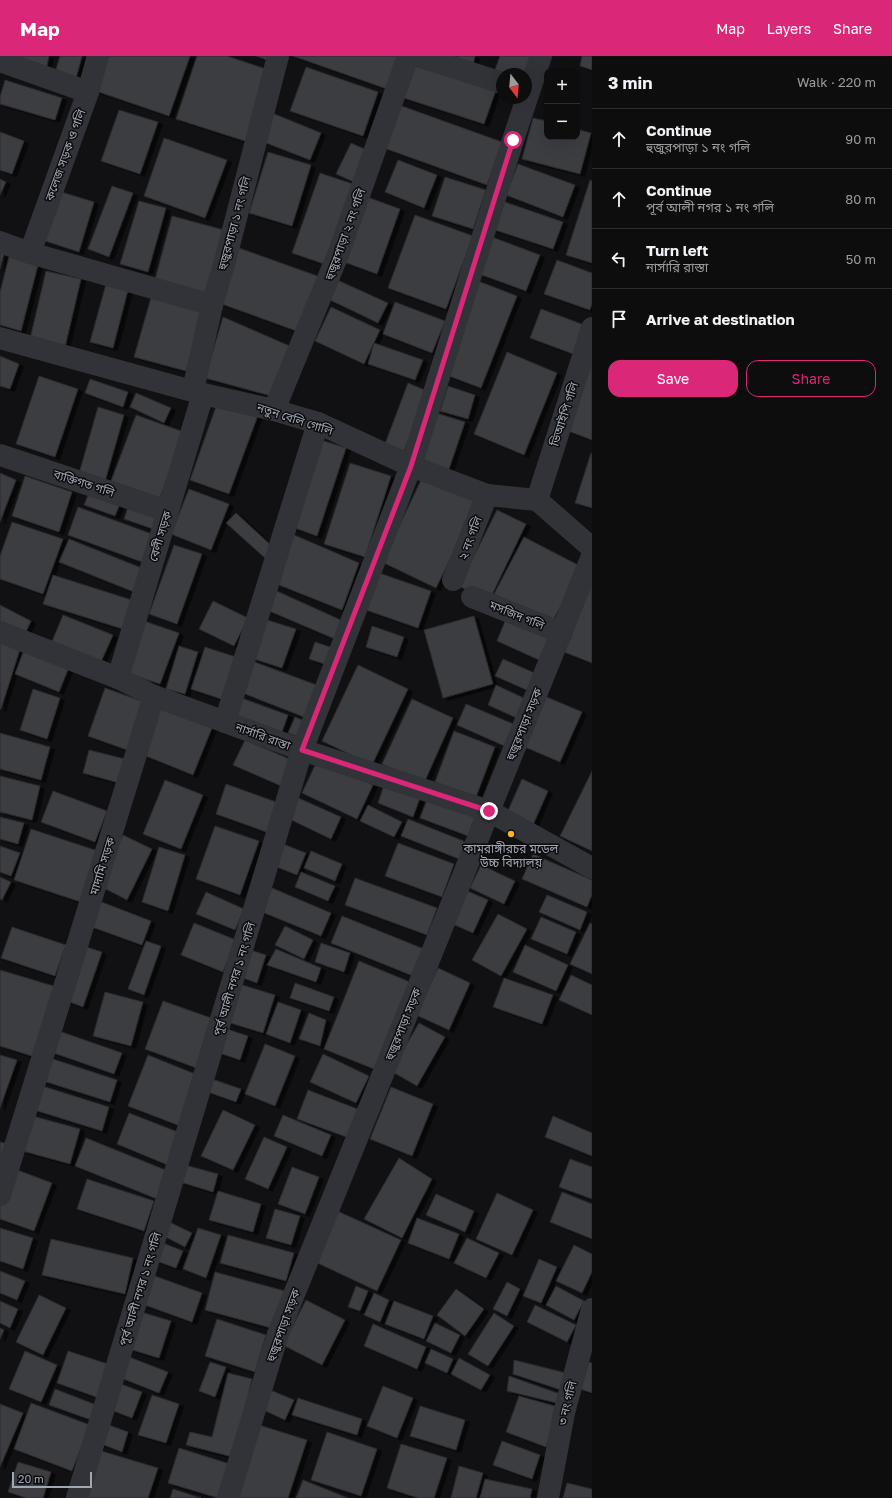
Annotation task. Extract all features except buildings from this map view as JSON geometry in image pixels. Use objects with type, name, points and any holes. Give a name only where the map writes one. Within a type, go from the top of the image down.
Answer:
[{"type":"street","name":"কলেজ সড়ক ও গলি","points":[[30,253],[88,92],[98,56]]},
{"type":"street","name":"হুজুরপাড়া ১ নং গলি","points":[[198,392],[212,305],[225,261],[278,56]]},
{"type":"street","name":"হুজুরপাড়া ২ নং গলি","points":[[274,410],[339,252],[408,56]]},
{"type":"street","points":[[419,56],[496,81]]},
{"type":"street","points":[[532,81],[542,56]]},
{"type":"street","points":[[0,61],[88,92]]},
{"type":"street","points":[[411,466],[524,104]]},
{"type":"street","points":[[0,242],[30,253],[212,305]]},
{"type":"street","name":"ভিআইপি গলি","points":[[537,500],[592,328]]},
{"type":"street","name":"নতুন বেলি গোলি","points":[[0,338],[198,392],[274,410],[318,424],[411,466],[487,495],[537,500]]},
{"type":"street","name":"বেলী সড়ক","points":[[118,678],[167,511],[198,392]]},
{"type":"street","points":[[225,722],[318,424]]},
{"type":"street","name":"ব্যক্তিগত গলি","points":[[0,455],[167,511]]},
{"type":"street","name":"পূর্ব আলী নগর ১ নং গলি","points":[[77,1498],[302,750],[411,466]]},
{"type":"street","name":"২ নং গলি","points":[[453,580],[487,495]]},
{"type":"street","points":[[537,500],[592,548]]},
{"type":"street","name":"হুজুরপাড়া সড়ক","points":[[228,1498],[278,1334],[592,556]]},
{"type":"street","name":"মসজিদ গলি","points":[[472,597],[562,633]]},
{"type":"street","points":[[0,632],[118,678],[154,696]]},
{"type":"street","name":"নার্সারি রাস্তা","points":[[154,696],[302,750],[489,811],[592,868]]},
{"type":"street","name":"মাদামি সড়ক","points":[[0,1195],[154,696]]},
{"type":"street","name":"৩ নং গলি","points":[[548,1498],[564,1413],[592,1309]]},
{"type":"place","name":"কামরাঙ্গীরচর মডেল উচ্চ বিদ্যালয়","points":[[511,834]]},
{"type":"route","points":[[489,811],[302,750],[411,466],[513,140]]}]
